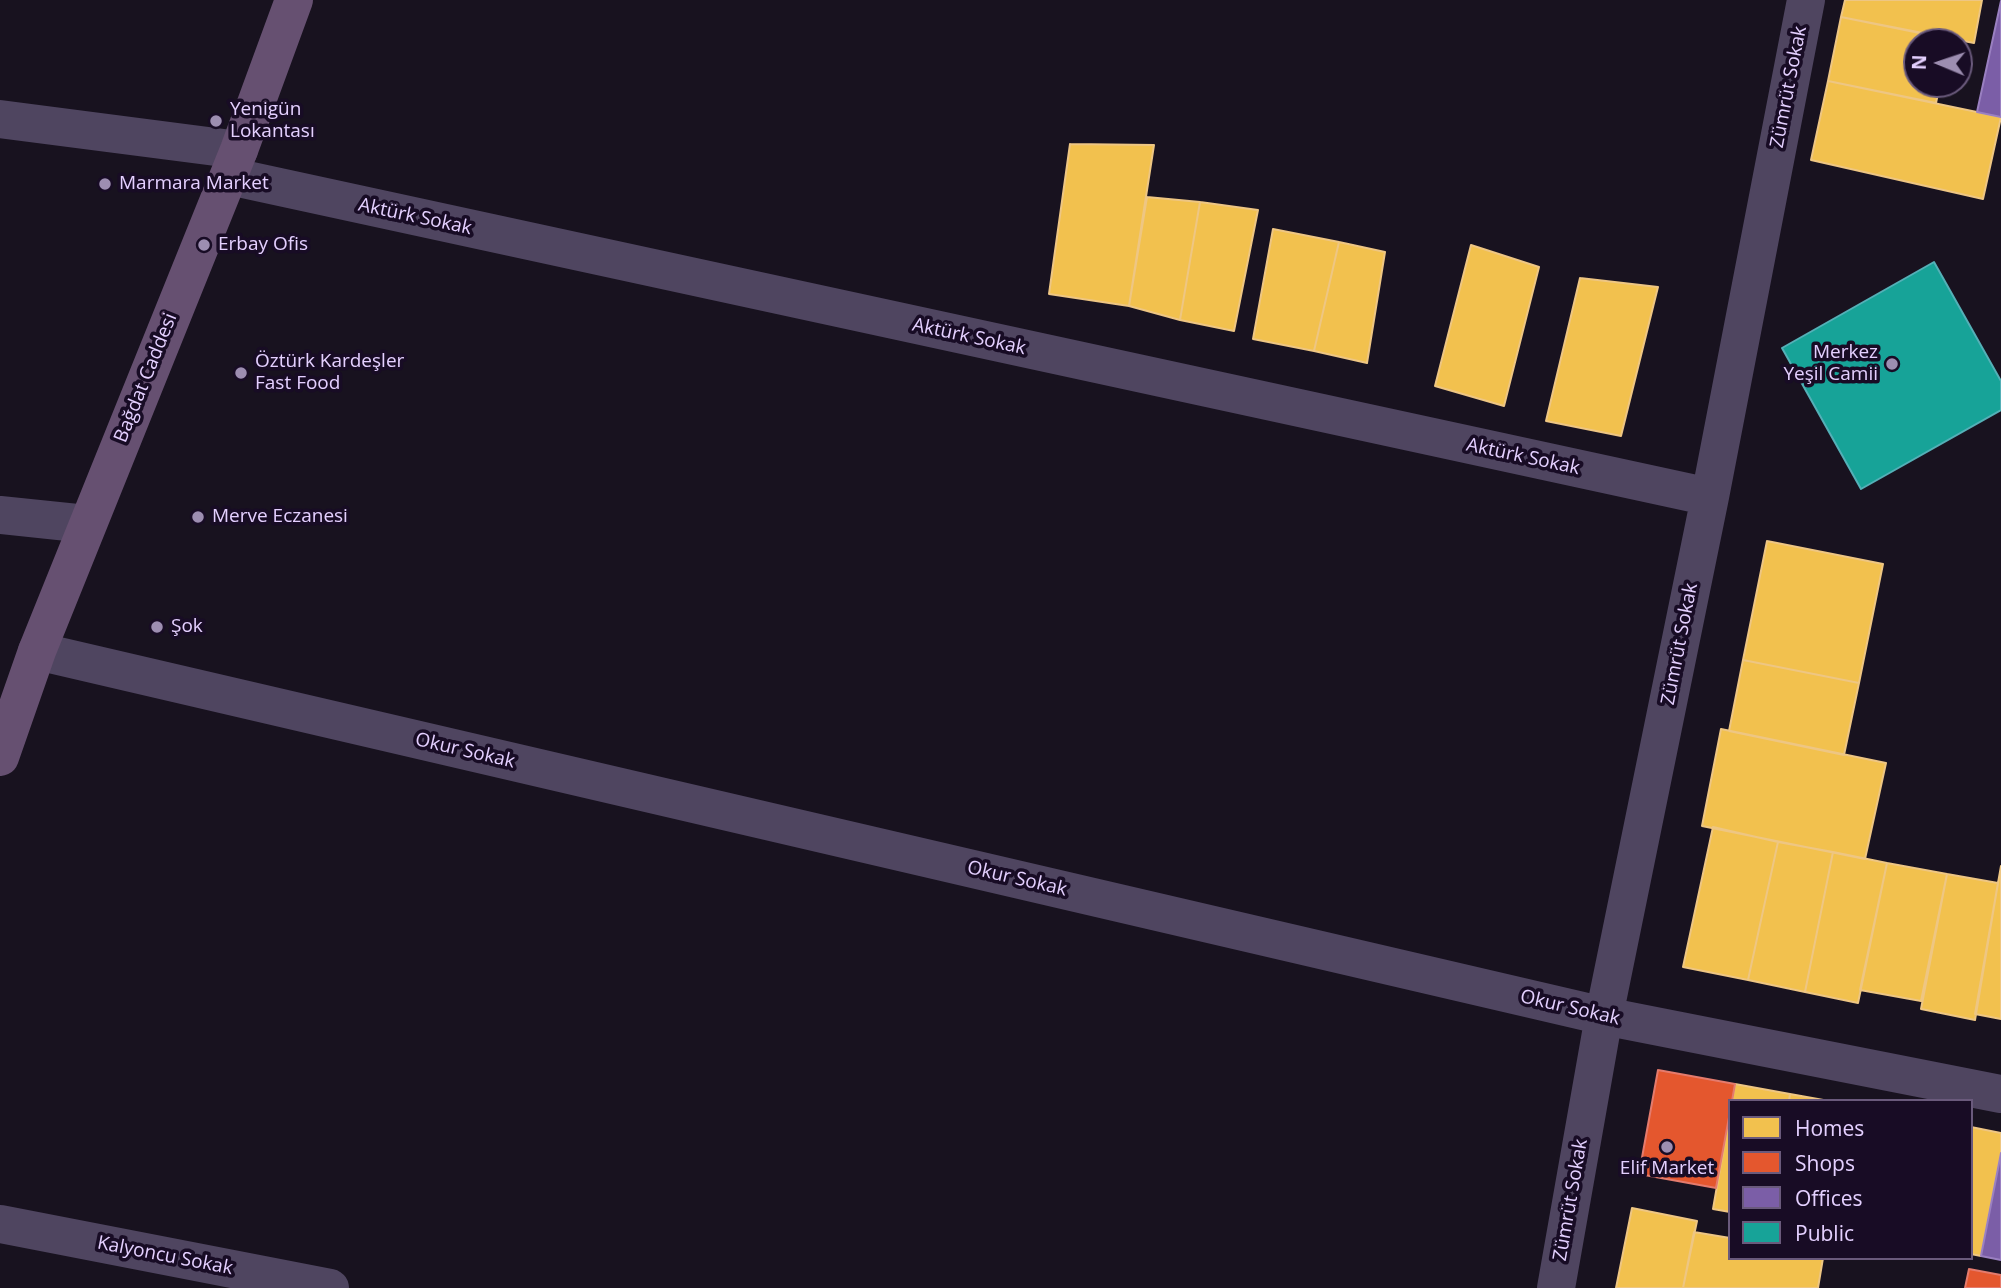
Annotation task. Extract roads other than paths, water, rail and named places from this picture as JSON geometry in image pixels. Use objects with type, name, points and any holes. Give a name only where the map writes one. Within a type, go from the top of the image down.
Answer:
[{"type":"main road","name":"Bağdat Caddesi","points":[[0,757],[37,650],[234,163],[295,0]]},
{"type":"street","name":"Zümrüt Sokak","points":[[1556,1288],[1604,1016],[1710,497],[1806,0]]},
{"type":"street","name":"Aktürk Sokak","points":[[0,119],[234,163],[1710,497]]},
{"type":"street","points":[[0,515],[87,524]]},
{"type":"street","name":"Okur Sokak","points":[[37,650],[1604,1016],[2001,1094]]},
{"type":"street","name":"Kalyoncu Sokak","points":[[0,1224],[330,1288]]},
{"type":"place","name":"Yenigün Lokantası","points":[[216,121]]},
{"type":"place","name":"Marmara Market","points":[[105,184]]},
{"type":"place","name":"Erbay Ofis","points":[[204,245]]},
{"type":"place","name":"Merkez Yeşil Camii","points":[[1892,364]]},
{"type":"place","name":"Öztürk Kardeşler Fast Food","points":[[241,373]]},
{"type":"place","name":"Merve Eczanesi","points":[[198,517]]},
{"type":"place","name":"Şok","points":[[157,627]]},
{"type":"place","name":"Elif Market","points":[[1667,1147]]}]
